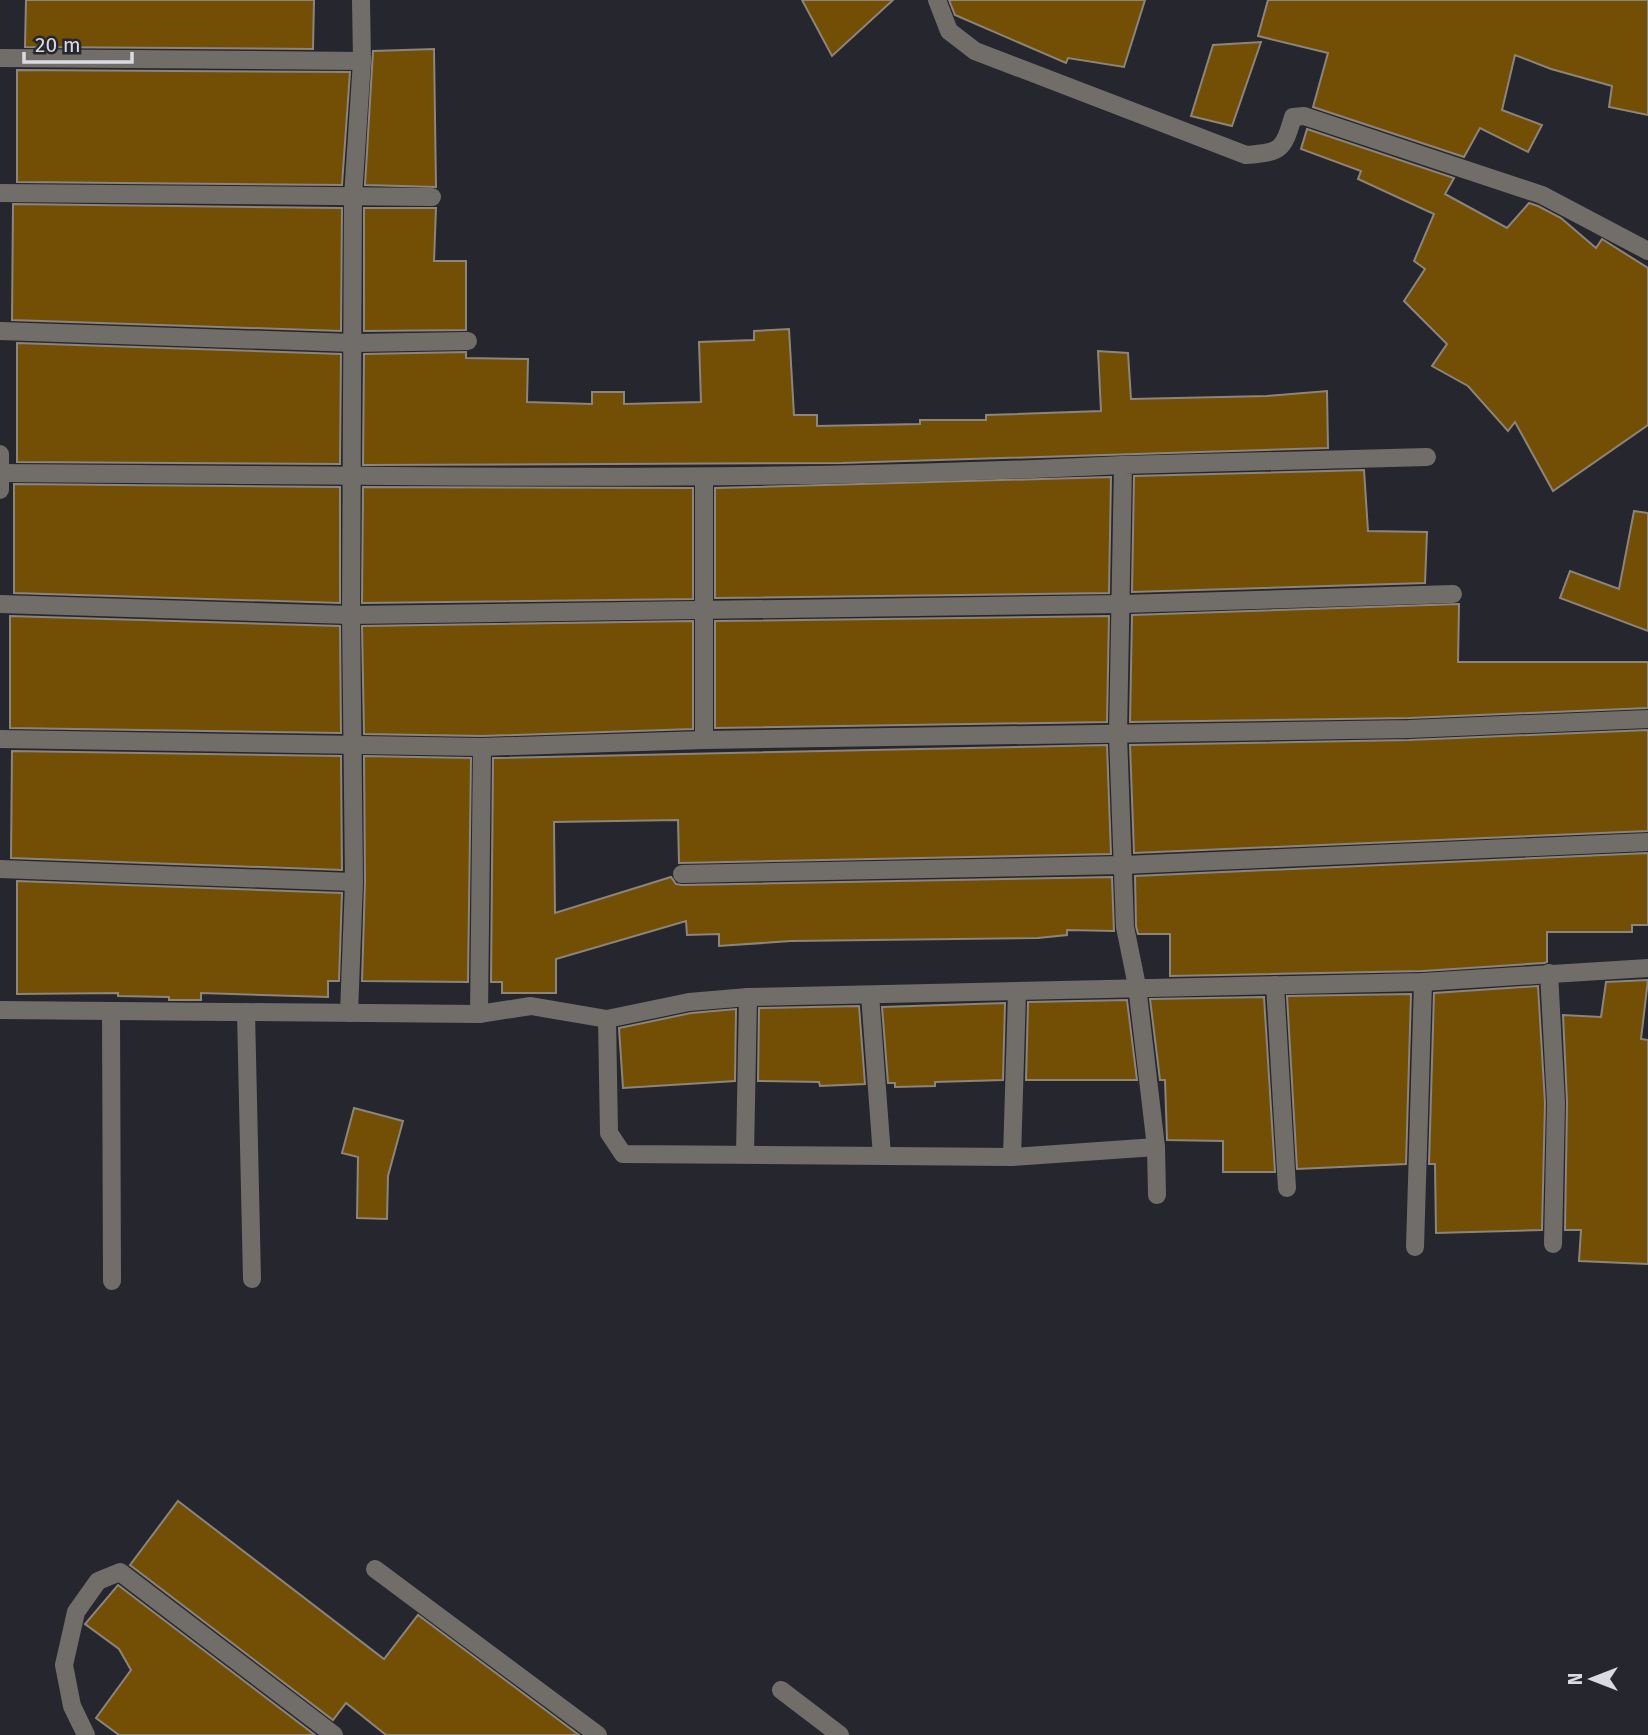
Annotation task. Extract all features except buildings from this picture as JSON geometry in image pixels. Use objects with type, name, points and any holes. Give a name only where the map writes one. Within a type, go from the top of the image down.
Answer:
[{"type":"street","points":[[349,1013],[354,882],[351,615],[353,196],[362,61],[361,0]]},
{"type":"street","points":[[937,0],[950,31],[975,51],[1246,155],[1278,151],[1286,142],[1293,117],[1304,116],[1542,195],[1648,251]]},
{"type":"street","points":[[0,58],[362,61]]},
{"type":"street","points":[[0,193],[432,197]]},
{"type":"street","points":[[0,331],[354,343],[468,341]]},
{"type":"street","points":[[0,454],[0,490]]},
{"type":"street","points":[[0,473],[704,478],[958,473],[1123,465],[1427,457]]},
{"type":"street","points":[[1123,465],[1118,735],[1125,927],[1137,986],[1156,1147],[1157,1195]]},
{"type":"street","points":[[704,478],[704,740]]},
{"type":"street","points":[[0,604],[351,615],[1122,604],[1453,594]]},
{"type":"street","points":[[0,739],[482,747],[704,740],[1409,729],[1648,719]]},
{"type":"street","points":[[479,1014],[482,747]]},
{"type":"street","points":[[682,874],[1124,865],[1648,842]]},
{"type":"street","points":[[0,869],[354,882]]},
{"type":"street","points":[[0,1010],[479,1014],[531,1006],[607,1018],[689,1002],[748,997],[1017,993],[1137,986],[1423,982],[1648,968]]},
{"type":"street","points":[[1549,973],[1556,1103],[1553,1244]]},
{"type":"street","points":[[1415,1247],[1423,982]]},
{"type":"street","points":[[1275,985],[1287,1188]]},
{"type":"street","points":[[1012,1157],[1017,993]]},
{"type":"street","points":[[870,995],[882,1156]]},
{"type":"street","points":[[745,1154],[748,997]]},
{"type":"street","points":[[111,1011],[112,1281]]},
{"type":"street","points":[[246,1012],[252,1279]]},
{"type":"street","points":[[607,1018],[609,1133],[615,1147],[623,1154],[1012,1157],[1156,1147]]},
{"type":"street","points":[[375,1569],[598,1735]]},
{"type":"street","points":[[86,1735],[72,1706],[64,1665],[76,1612],[98,1581],[120,1572],[334,1735]]},
{"type":"street","points":[[781,1690],[840,1735]]}]
